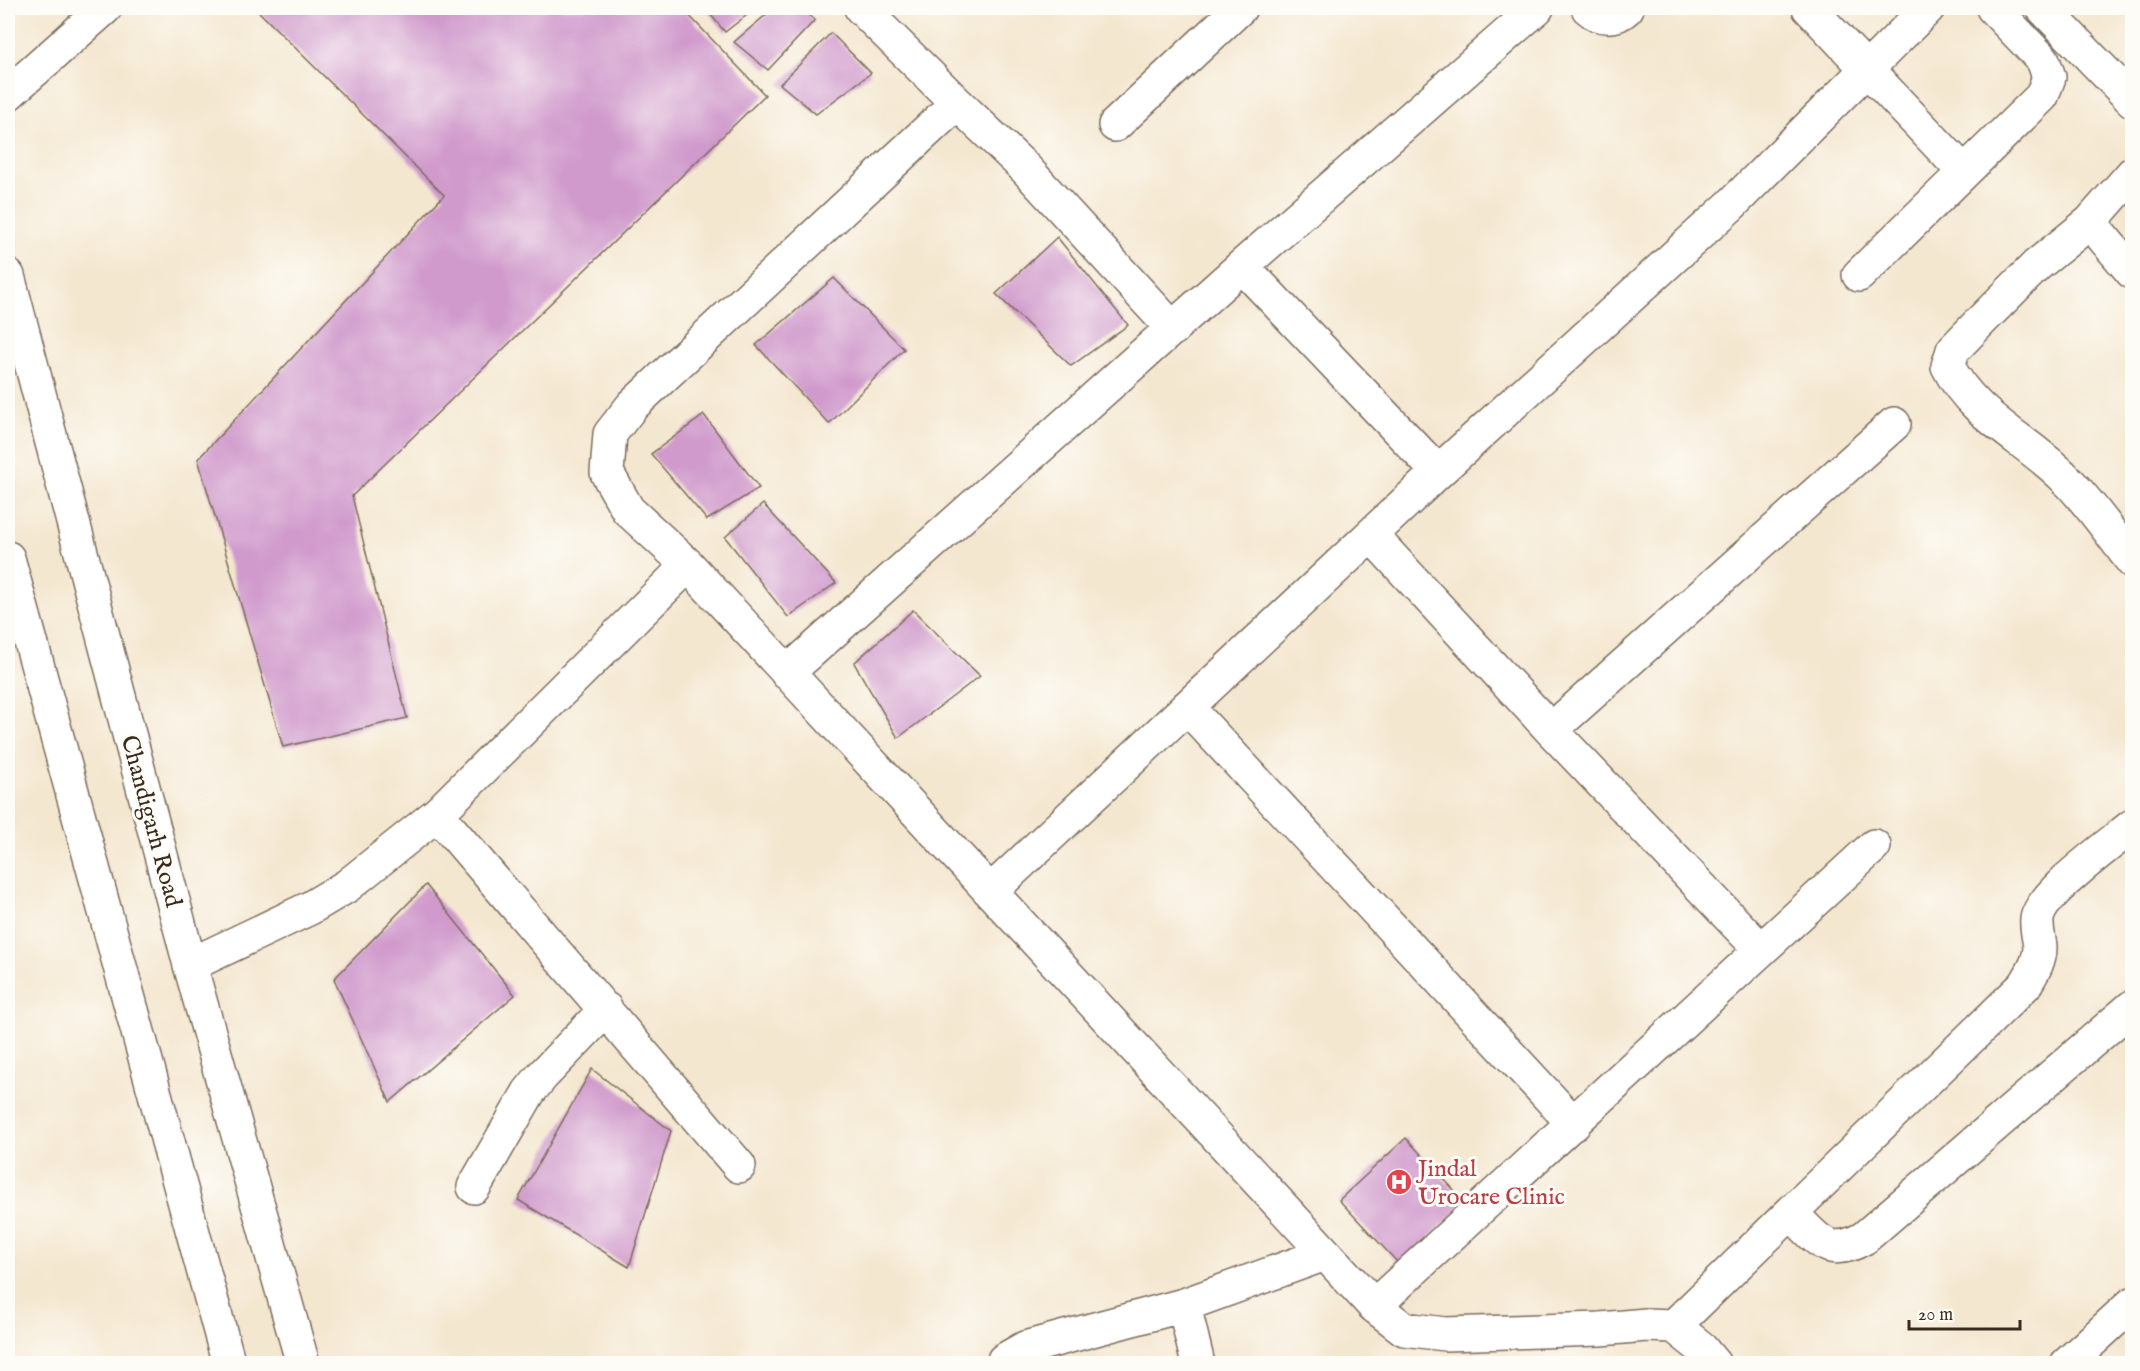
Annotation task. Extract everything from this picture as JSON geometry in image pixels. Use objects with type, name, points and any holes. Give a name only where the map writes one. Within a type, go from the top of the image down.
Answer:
[{"type":"street","points":[[8,94],[105,8]]},
{"type":"street","points":[[861,8],[1025,168],[1173,329]]},
{"type":"street","points":[[1115,125],[1240,8]]},
{"type":"street","points":[[787,673],[1242,266],[1537,8]]},
{"type":"street","points":[[1588,8],[1606,17],[1621,14],[1628,8]]},
{"type":"street","points":[[1809,8],[1964,172]]},
{"type":"street","points":[[991,891],[1438,472],[1731,206],[1928,8]]},
{"type":"street","points":[[1859,275],[2042,96],[2049,77],[2043,60],[1993,8]]},
{"type":"street","points":[[2043,8],[2133,100]]},
{"type":"street","points":[[957,103],[632,406],[610,434],[607,473],[628,510],[688,565],[1374,1306],[1404,1329],[1445,1334],[1600,1329],[1646,1325],[1674,1326],[1699,1346],[1714,1364]]},
{"type":"street","points":[[2133,174],[2090,222],[2037,265],[1953,350],[1948,366],[1956,384],[1976,405],[2048,461],[2068,480],[2133,561]]},
{"type":"street","points":[[2090,222],[2133,272]]},
{"type":"street","points":[[1242,266],[1438,472]]},
{"type":"street","name":"Chandigarh Road","points":[[8,276],[190,965],[303,1364]]},
{"type":"street","points":[[1551,730],[1894,424]]},
{"type":"street","points":[[1372,536],[1551,730],[1761,950]]},
{"type":"street","points":[[8,558],[229,1364]]},
{"type":"street","points":[[190,965],[310,908],[348,886],[438,814],[688,565]]},
{"type":"street","points":[[1187,706],[1574,1124]]},
{"type":"street","points":[[438,814],[739,1166]]},
{"type":"street","points":[[1674,1326],[1792,1214],[2025,985],[2037,965],[2040,950],[2037,919],[2042,904],[2133,826]]},
{"type":"street","points":[[1374,1306],[1874,846]]},
{"type":"street","points":[[1792,1214],[1819,1240],[1834,1249],[1851,1246],[1864,1238],[2133,1007]]},
{"type":"street","points":[[474,1187],[529,1092],[606,1009]]},
{"type":"street","points":[[1003,1364],[1004,1360],[1025,1348],[1184,1305],[1325,1254]]},
{"type":"street","points":[[2067,1364],[2133,1304]]},
{"type":"street","points":[[1184,1305],[1198,1364]]},
{"type":"building","points":[[255,8],[682,8],[765,95],[352,496],[407,718],[283,747],[198,459],[444,195]]},
{"type":"building","points":[[705,8],[756,8],[725,32]]},
{"type":"building","points":[[774,8],[799,8],[815,20],[768,70],[734,42]]},
{"type":"building","points":[[831,33],[871,73],[816,114],[780,84]]},
{"type":"building","points":[[1057,237],[1128,325],[1071,366],[996,294]]},
{"type":"building","points":[[834,278],[904,349],[829,424],[756,345]]},
{"type":"building","points":[[704,415],[759,488],[707,520],[651,454]]},
{"type":"building","points":[[763,504],[836,583],[788,617],[725,537]]},
{"type":"building","points":[[913,610],[980,676],[898,738],[854,663]]},
{"type":"building","points":[[426,885],[515,995],[390,1102],[334,979]]},
{"type":"building","points":[[592,1069],[671,1131],[629,1267],[518,1200]]},
{"type":"building","points":[[1406,1138],[1466,1203],[1400,1265],[1339,1200]]},
{"type":"place","name":"Jindal Urocare Clinic","points":[[1399,1182]]}]
